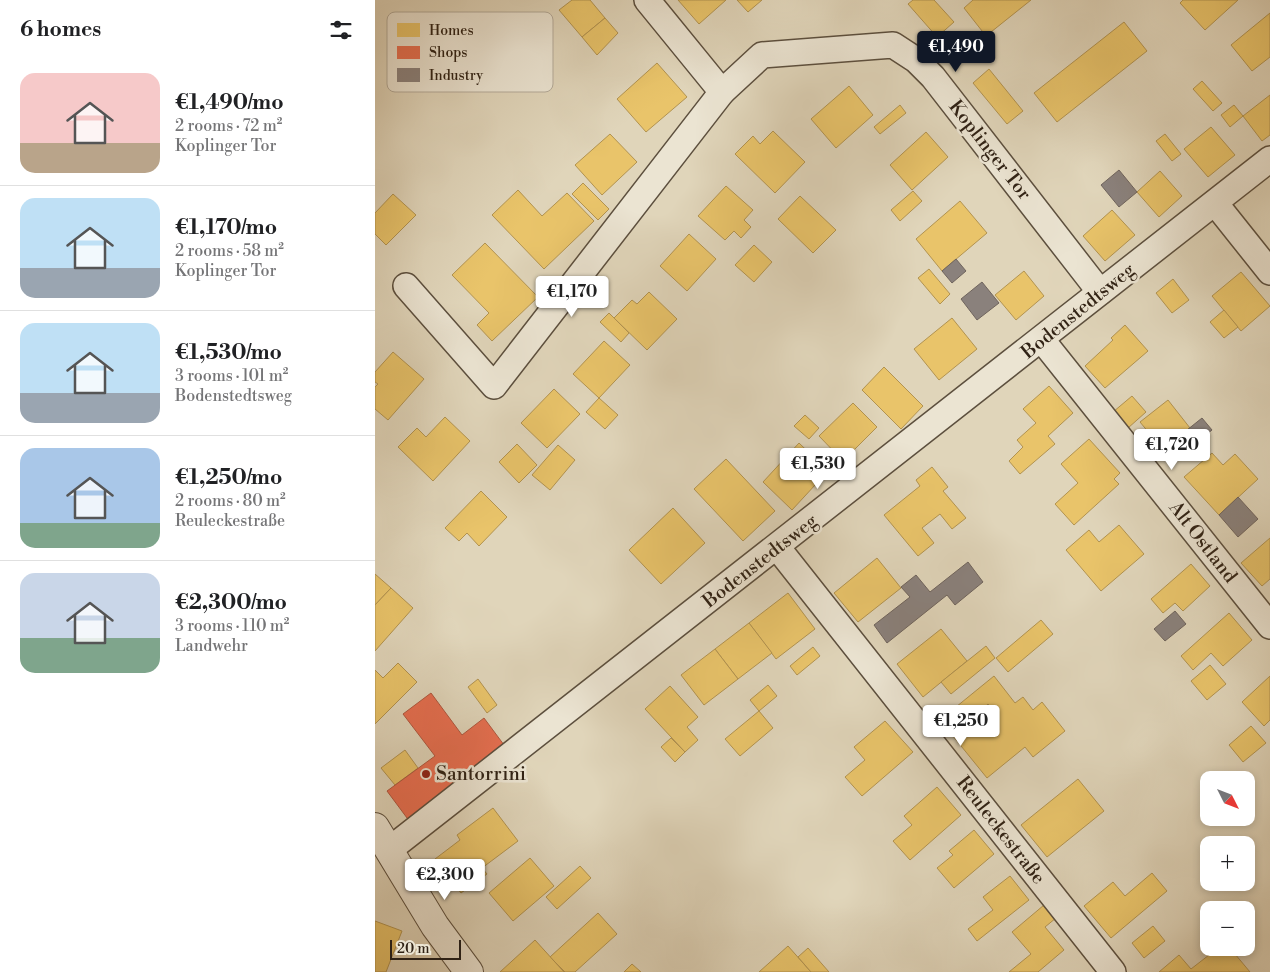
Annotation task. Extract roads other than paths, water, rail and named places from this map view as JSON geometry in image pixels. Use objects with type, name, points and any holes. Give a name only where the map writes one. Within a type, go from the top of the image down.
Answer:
[{"type":"street","points":[[647,0],[722,92]]},
{"type":"street","name":"Koplinger Tor","points":[[406,286],[494,386],[722,92],[762,55],[893,45],[916,60],[933,77],[1100,292]]},
{"type":"street","name":"Bodenstedtsweg","points":[[389,850],[1042,340],[1270,158]]},
{"type":"street","points":[[1215,203],[1270,272]]},
{"type":"street","name":"Alt Ostland","points":[[1042,340],[1270,626]]},
{"type":"street","name":"Reuleckestraße","points":[[777,547],[1113,972]]},
{"type":"street","points":[[375,827],[435,926],[469,972]]},
{"type":"place","name":"Santorrini","points":[[426,774]]}]
